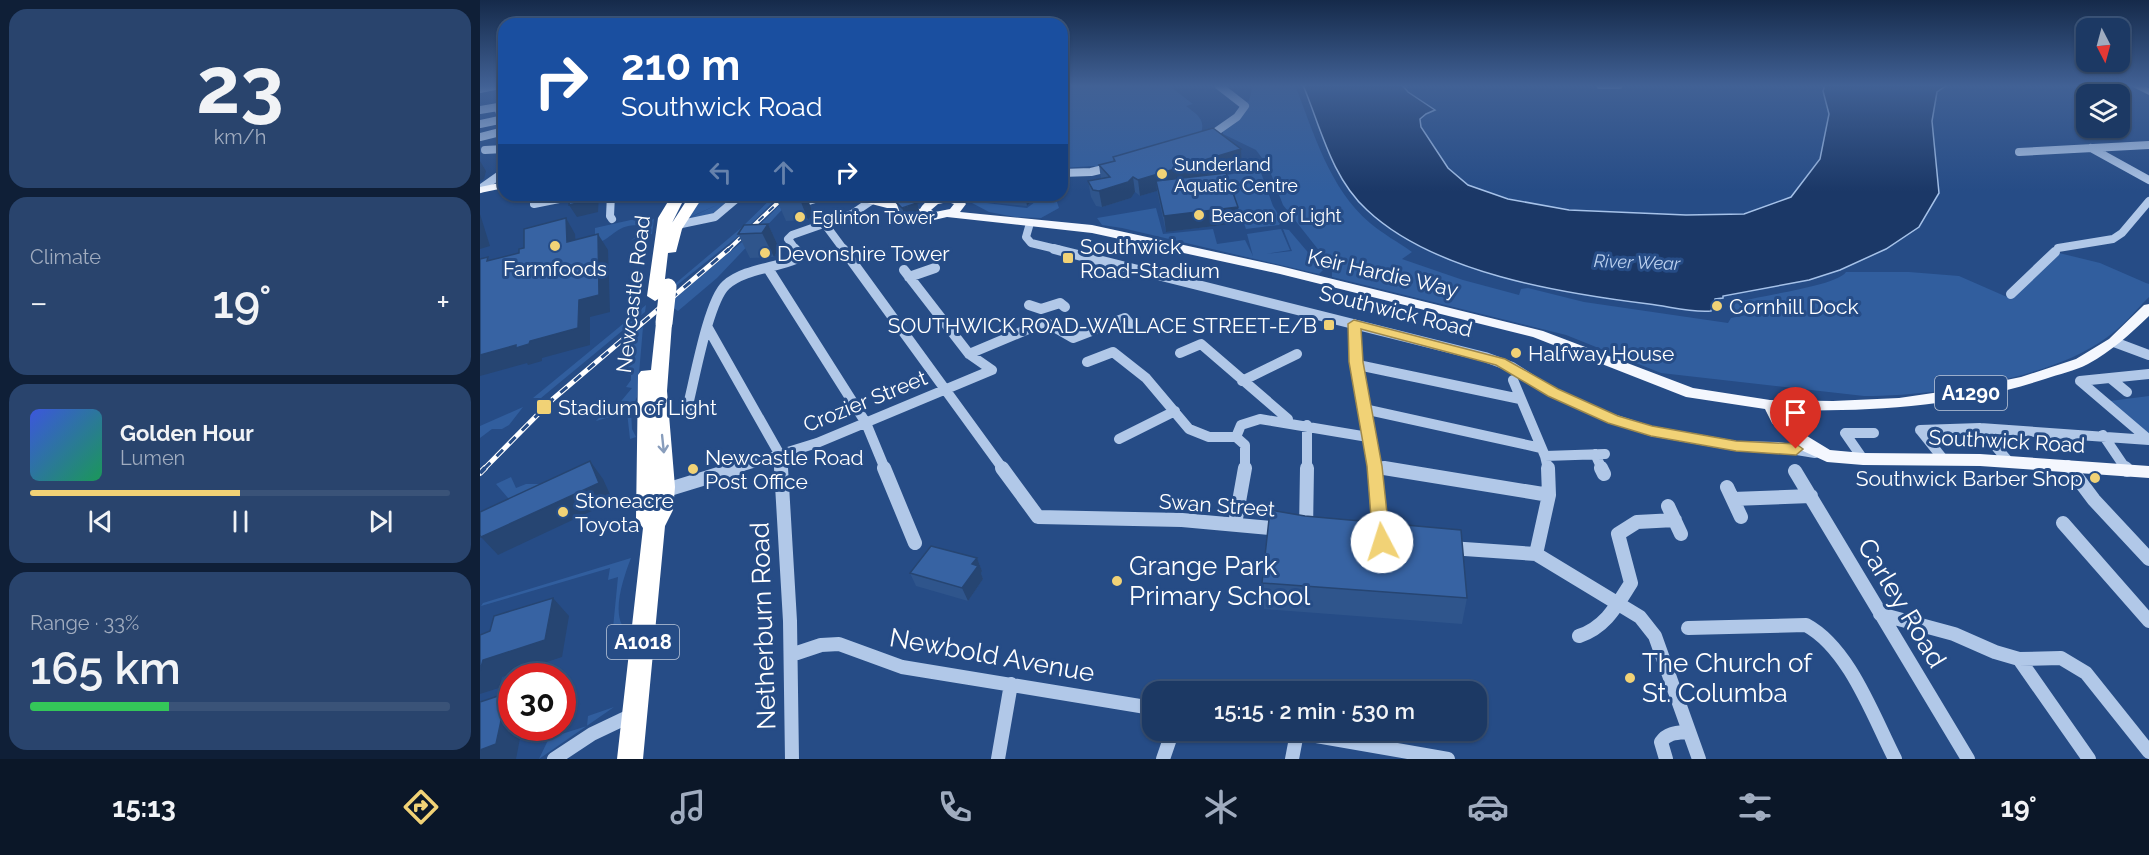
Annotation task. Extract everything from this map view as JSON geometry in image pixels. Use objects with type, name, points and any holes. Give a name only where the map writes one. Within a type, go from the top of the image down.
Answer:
[{"type":"highway","name":"Newcastle Road","points":[[630,759],[654,526],[647,518],[656,493],[646,394],[658,327],[670,226],[668,211],[675,201]]},
{"type":"highway","name":"A1018","points":[[670,226],[693,201]]},
{"type":"main road","points":[[480,190],[498,183]]},
{"type":"main road","points":[[871,201],[900,208],[935,202],[939,216],[957,210],[960,204],[957,201]]},
{"type":"main road","name":"A1290","points":[[960,204],[976,216]]},
{"type":"main road","name":"A1290","points":[[949,214],[976,216]]},
{"type":"main road","name":"Keir Hardie Way","points":[[976,216],[1092,229],[1496,322],[1538,334],[1691,393],[1774,412]]},
{"type":"main road","name":"A1290","points":[[1774,412],[1868,405],[1967,393],[2053,373],[2080,362],[2114,342],[2149,308]]},
{"type":"main road","points":[[1774,412],[1781,431],[1796,449],[1821,458]]},
{"type":"main road","points":[[1774,412],[1802,443],[1821,458]]},
{"type":"main road","name":"Southwick Road","points":[[1821,458],[1845,462],[1863,459],[2009,462],[2149,472]]},
{"type":"street","points":[[480,124],[496,120]]},
{"type":"street","points":[[1204,139],[1231,120]]},
{"type":"street","points":[[480,137],[498,132]]},
{"type":"street","points":[[2019,152],[2149,145]]},
{"type":"street","points":[[2091,148],[2149,180]]},
{"type":"street","points":[[484,150],[498,149]]},
{"type":"street","points":[[1068,173],[1090,172],[1125,163]]},
{"type":"street","points":[[611,201],[612,219]]},
{"type":"street","points":[[670,226],[715,217],[734,201]]},
{"type":"street","points":[[793,206],[809,201]]},
{"type":"street","points":[[687,409],[708,328],[721,289],[732,282],[769,270],[798,257],[789,242],[792,235],[852,213],[871,201]]},
{"type":"street","points":[[2010,294],[2056,250],[2113,239],[2122,233],[2149,201]]},
{"type":"street","points":[[824,223],[943,390]]},
{"type":"street","name":"Southwick Road","points":[[1030,223],[1026,237],[1032,243],[1501,362],[1553,393],[1613,419],[1651,431],[1736,446],[1796,449]]},
{"type":"street","points":[[935,268],[906,274],[969,354],[1045,322],[1050,323],[1065,337],[1073,338],[1125,318],[1133,328]]},
{"type":"street","points":[[769,270],[866,423],[915,543]]},
{"type":"street","points":[[1029,305],[1036,310],[1044,310],[1060,303],[1065,307]]},
{"type":"street","points":[[1044,310],[1045,322]]},
{"type":"street","points":[[1354,324],[1368,437],[1375,466],[1382,542]]},
{"type":"street","points":[[708,328],[780,455]]},
{"type":"street","points":[[2114,342],[2149,355]]},
{"type":"street","points":[[1180,353],[1201,344],[1288,419],[1288,423]]},
{"type":"street","points":[[1087,362],[1113,352],[1146,378],[1189,429],[1209,437],[1236,437],[1245,445],[1246,458],[1236,524]]},
{"type":"street","name":"Crozier Street","points":[[656,493],[780,455],[866,423],[992,370],[969,354]]},
{"type":"street","points":[[1242,381],[1298,354]]},
{"type":"street","points":[[1358,365],[1520,399]]},
{"type":"street","points":[[2149,374],[2080,381],[2149,440]]},
{"type":"street","points":[[2110,378],[2127,392]]},
{"type":"street","points":[[1513,380],[1532,422],[1549,473],[1549,495],[1536,554]]},
{"type":"street","name":"Swan Street","points":[[943,390],[1038,518],[1182,520],[1236,524],[1312,534],[1307,425]]},
{"type":"street","points":[[1364,409],[1543,452],[1600,454],[1604,474]]},
{"type":"street","points":[[1119,439],[1175,411]]},
{"type":"street","points":[[1236,437],[1241,425],[1260,419],[1307,425],[1368,437]]},
{"type":"street","points":[[1944,460],[1920,430],[1980,428],[2149,440]]},
{"type":"street","points":[[1980,428],[2009,462]]},
{"type":"street","points":[[1863,459],[1845,434],[1874,433]]},
{"type":"street","points":[[2103,435],[2127,470]]},
{"type":"street","name":"Southwick Road","points":[[1763,447],[1821,458]]},
{"type":"street","name":"Netherburn Road","points":[[780,455],[791,655],[792,759]]},
{"type":"street","points":[[2068,465],[2094,500],[2149,559]]},
{"type":"street","points":[[1375,466],[1549,495]]},
{"type":"street","name":"Carley Road","points":[[1795,471],[1968,759]]},
{"type":"street","points":[[1727,487],[1741,517]]},
{"type":"street","points":[[1732,499],[1811,496]]},
{"type":"street","points":[[1668,506],[1681,534]]},
{"type":"street","points":[[1579,636],[1599,628],[1606,622],[1631,583],[1618,534],[1625,526],[1633,522],[1675,520]]},
{"type":"street","points":[[2063,523],[2149,621]]},
{"type":"street","points":[[1434,546],[1536,554],[1640,617],[1655,636],[1699,759]]},
{"type":"street","points":[[1880,614],[1954,634],[1995,652],[2019,659],[2061,658],[2073,664],[2086,673],[2149,752]]},
{"type":"street","points":[[1688,628],[1806,625],[1818,631],[1842,656],[1895,759]]},
{"type":"street","name":"Newbold Avenue","points":[[791,655],[821,645],[839,644],[902,667],[1142,706]]},
{"type":"street","points":[[2019,659],[2089,759]]},
{"type":"street","points":[[998,759],[1011,684]]},
{"type":"street","points":[[554,759],[592,734],[636,713]]},
{"type":"street","points":[[1666,759],[1661,742],[1664,737],[1671,733],[1689,732]]},
{"type":"street","points":[[1163,759],[1169,741]]},
{"type":"street","points":[[1291,741],[1292,759]]},
{"type":"street","points":[[1343,741],[1448,759]]},
{"type":"shaded area","points":[[1068,120],[1201,120],[1201,133],[1096,168],[1094,166],[1068,168]]},
{"type":"shaded area","points":[[1231,120],[1308,120],[1333,177],[1356,209],[1380,231],[1412,252],[1402,259],[1463,280],[1519,295],[1521,289],[1528,288],[1584,302],[1728,323],[1731,318],[1751,314],[1730,310],[1731,304],[1811,287],[1839,277],[1846,272],[1909,272],[1959,276],[2007,297],[2055,252],[2100,263],[2149,284],[2149,297],[2112,334],[2082,353],[2023,375],[1956,389],[1864,396],[1661,373],[1566,335],[1332,277],[1332,267],[1283,205],[1268,166],[1256,150],[1223,134],[1223,130]]},
{"type":"shaded area","points":[[1260,170],[1273,206],[1282,220],[1279,225],[1246,229],[1226,175]]},
{"type":"shaded area","points":[[699,201],[728,201],[711,215],[687,219],[719,204],[688,218]]},
{"type":"shaded area","points":[[769,201],[774,201],[741,234],[676,286],[676,283],[741,228]]},
{"type":"shaded area","points":[[784,201],[790,201],[717,278],[678,311],[672,307],[674,298],[742,242]]},
{"type":"shaded area","points":[[968,201],[1027,208],[1035,202],[1032,201],[1057,201],[1059,208],[1041,218],[1015,217],[989,212]]},
{"type":"shaded area","points":[[1156,208],[1163,234],[1213,229],[1217,244],[1245,240],[1253,256],[1247,234],[1281,229],[1290,250],[1266,254],[1292,251],[1283,229],[1289,230],[1323,270],[1319,274],[1102,225],[1097,218]]},
{"type":"shaded area","points":[[644,217],[654,219],[652,234],[631,240],[645,232],[645,227],[629,226],[595,244],[595,228]]},
{"type":"shaded area","points":[[646,305],[645,312],[541,398],[533,398]]},
{"type":"shaded area","points":[[643,327],[637,397],[631,411],[632,429],[636,437],[630,439],[627,412],[596,421],[610,406],[617,406],[632,388],[626,387],[631,380],[631,375],[627,374],[630,370],[624,370],[631,362],[629,360],[632,356],[627,356],[630,351],[631,338],[619,343]]},
{"type":"shaded area","points":[[2149,396],[2149,434],[2110,401]]},
{"type":"shaded area","points":[[523,407],[509,425],[502,429],[492,429],[480,438],[480,426]]},
{"type":"shaded area","points":[[511,477],[516,488],[526,484],[565,484],[514,505],[496,484]]},
{"type":"shaded area","points":[[631,558],[619,601],[622,625],[613,628],[618,577],[608,580],[610,568],[481,606],[483,603]]},
{"type":"shaded area","points":[[614,707],[587,726],[588,716]]},
{"type":"shaded area","points":[[548,741],[565,741],[539,759]]},
{"type":"water","name":"River Wear","points":[[1316,120],[1420,120],[1421,127],[1448,168],[1468,185],[1508,199],[1569,210],[1686,215],[1744,214],[1791,197],[1820,159],[1828,120],[1932,120],[1939,193],[1919,227],[1886,249],[1840,270],[1809,280],[1723,296],[1723,298],[1715,299],[1711,311],[1688,310],[1538,286],[1462,265],[1427,250],[1395,232],[1367,210],[1344,183]]},
{"type":"building","points":[[1213,128],[1241,149],[1138,180],[1133,177],[1128,182],[1099,191],[1093,190],[1088,181],[1110,177],[1099,165],[1115,161],[1113,157]]},
{"type":"building","points":[[1226,173],[1238,207],[1164,216],[1156,181]]},
{"type":"building","points":[[569,201],[586,201],[569,205]]},
{"type":"building","points":[[908,201],[917,203],[902,208],[896,202]]},
{"type":"building","points":[[566,218],[567,242],[598,234],[599,295],[579,300],[578,328],[530,341],[529,344],[516,348],[516,345],[480,355],[480,259],[488,257],[487,261],[519,253],[519,249],[524,248],[524,229]]},
{"type":"building","points":[[768,224],[762,233],[738,234],[744,225]]},
{"type":"building","points":[[590,461],[599,483],[481,537],[480,512]]},
{"type":"building","points":[[1270,510],[1305,516],[1461,530],[1467,598],[1262,583]]},
{"type":"building","points":[[931,546],[977,558],[972,564],[978,566],[962,588],[910,573]]},
{"type":"building","points":[[553,598],[545,640],[483,660],[480,671],[480,635],[490,631],[494,616]]},
{"type":"building","points":[[498,696],[496,744],[480,750],[480,702]]},
{"type":"railway","points":[[728,250],[780,201]]},
{"type":"railway","points":[[484,469],[553,399],[729,249]]},
{"type":"railway","points":[[480,473],[484,469]]},
{"type":"place","name":"Sunderland Aquatic Centre","points":[[1162,174]]},
{"type":"place","name":"Beacon of Light","points":[[1199,215]]},
{"type":"place","name":"Eglinton Tower","points":[[800,217]]},
{"type":"place","name":"Farmfoods","points":[[555,246]]},
{"type":"place","name":"Devonshire Tower","points":[[765,253]]},
{"type":"place","name":"Southwick Road-Stadium","points":[[1068,258]]},
{"type":"place","name":"Cornhill Dock","points":[[1717,306]]},
{"type":"place","name":"SOUTHWICK ROAD-WALLACE STREET-E/B","points":[[1329,325]]},
{"type":"place","name":"Halfway House","points":[[1516,353]]},
{"type":"place","name":"Stadium of Light","points":[[544,407]]},
{"type":"place","name":"Newcastle Road Post Office","points":[[693,469]]},
{"type":"place","name":"Southwick Barber Shop","points":[[2095,478]]},
{"type":"place","name":"Stoneacre Toyota","points":[[563,512]]},
{"type":"place","name":"Grange Park Primary School","points":[[1117,581]]},
{"type":"place","name":"The Church of St. Columba","points":[[1630,678]]},
{"type":"route","points":[[1382,542],[1375,466],[1356,362],[1354,324],[1501,362],[1553,393],[1613,419],[1651,431],[1736,446],[1796,449]]}]
